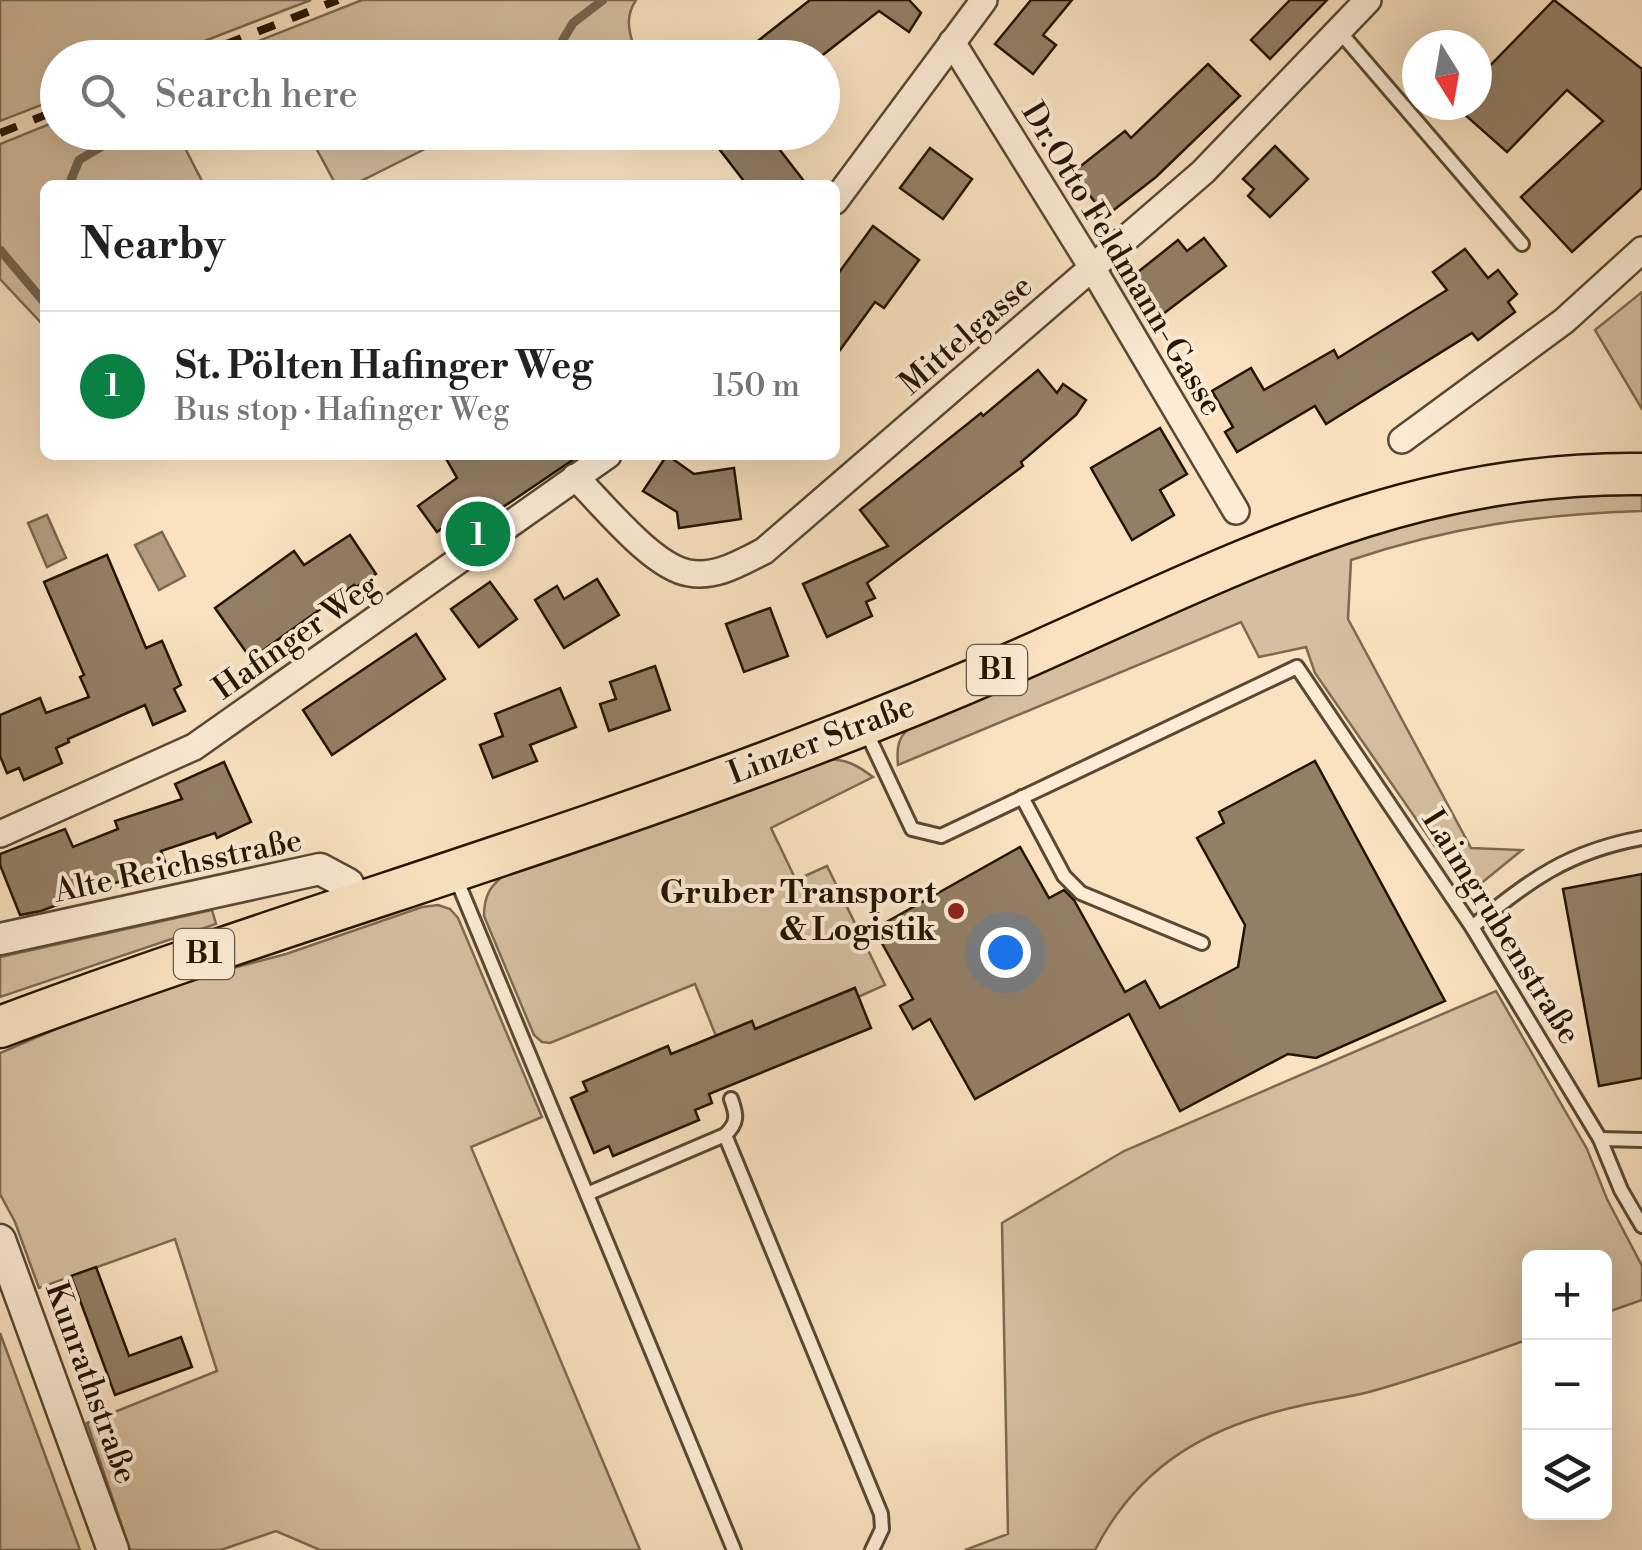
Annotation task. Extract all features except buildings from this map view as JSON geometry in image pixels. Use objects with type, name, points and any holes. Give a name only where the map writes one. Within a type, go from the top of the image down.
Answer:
[{"type":"main road","name":"Linzer Straße","points":[[0,1027],[676,795],[864,726],[1041,651],[1255,553],[1352,518],[1404,502],[1510,482],[1642,474]]},
{"type":"street","points":[[840,194],[984,0]]},
{"type":"street","name":"Mittelgasse","points":[[575,476],[654,556],[686,573],[725,570],[764,551],[1203,172],[1368,0]]},
{"type":"street","name":"Dr.Otto Feldmann-Gasse","points":[[952,42],[1236,510]]},
{"type":"street","points":[[1402,440],[1564,321],[1642,250]]},
{"type":"street","name":"Hafinger Weg","points":[[0,834],[194,747],[600,460]]},
{"type":"street","name":"Alte Reichsstraße","points":[[0,939],[320,869],[348,884],[357,902]]},
{"type":"street","name":"Kunrathstraße","points":[[0,1240],[114,1550]]},
{"type":"lane","points":[[1339,31],[1522,244]]},
{"type":"lane","name":"Laimgrubenstraße","points":[[1022,798],[1297,667],[1472,926],[1600,1139],[1621,1190],[1642,1226]]},
{"type":"lane","points":[[864,726],[912,829],[941,836],[1022,798],[1064,876],[1081,893],[1202,943]]},
{"type":"lane","points":[[1472,926],[1537,876],[1567,859],[1612,843],[1642,838]]},
{"type":"lane","points":[[453,870],[734,1550]]},
{"type":"lane","points":[[587,1194],[725,1134],[734,1126],[737,1113],[731,1100]]},
{"type":"lane","points":[[725,1134],[881,1514],[882,1529],[872,1550]]},
{"type":"lane","points":[[1600,1139],[1642,1140]]},
{"type":"shaded area","points":[[0,0],[311,0],[207,40],[40,40],[40,106],[0,121]]},
{"type":"shaded area","points":[[362,0],[636,0],[629,22],[632,40],[261,40]]},
{"type":"shaded area","points":[[40,128],[40,150],[186,150],[201,180],[40,180],[40,322],[0,279],[0,144]]},
{"type":"shaded area","points":[[317,150],[423,150],[363,180],[333,180]]},
{"type":"shaded area","points":[[1642,292],[1642,409],[1595,330]]},
{"type":"shaded area","points":[[1642,491],[1642,511],[1495,524],[1351,560],[1348,619],[1471,848],[1522,850],[1468,894],[1315,673],[1306,647],[1259,657],[1241,622],[898,765],[900,741],[916,722],[1305,550],[1514,498]]},
{"type":"shaded area","points":[[47,515],[66,558],[47,567],[28,523]]},
{"type":"shaded area","points":[[162,532],[185,576],[159,590],[135,545]]},
{"type":"shaded area","points":[[826,759],[851,764],[873,777],[771,828],[796,880],[827,866],[885,985],[858,997],[854,988],[733,1038],[716,1036],[695,984],[550,1043],[534,1035],[484,916],[487,896],[497,881],[508,872]]},
{"type":"shaded area","points":[[438,905],[450,909],[458,918],[542,1117],[471,1147],[640,1550],[320,1550],[276,1531],[221,1550],[130,1550],[87,1423],[217,1371],[175,1239],[39,1288],[15,1222],[0,1194],[0,1053],[98,1011],[177,983],[286,954],[422,907]]},
{"type":"shaded area","points":[[212,910],[216,924],[0,997],[0,957]]},
{"type":"shaded area","points":[[1496,991],[1587,1149],[1607,1199],[1642,1266],[1642,1300],[1612,1311],[1612,1250],[1522,1250],[1522,1341],[1361,1394],[1273,1412],[1211,1436],[1183,1451],[1134,1492],[1095,1550],[965,1550],[1008,1534],[1002,1223],[1124,1151]]},
{"type":"shaded area","points":[[0,1333],[80,1550],[0,1550]]},
{"type":"waterway","points":[[563,40],[573,23],[603,0]]},
{"type":"waterway","points":[[71,180],[79,160],[96,150]]},
{"type":"waterway","points":[[0,250],[40,297]]},
{"type":"railway","points":[[237,40],[338,0]]},
{"type":"railway","points":[[0,133],[40,117]]},
{"type":"place","name":"St. Pölten Hafinger Weg","points":[[478,534]]},
{"type":"place","name":"Gruber Transport & Logistik","points":[[956,911]]}]
